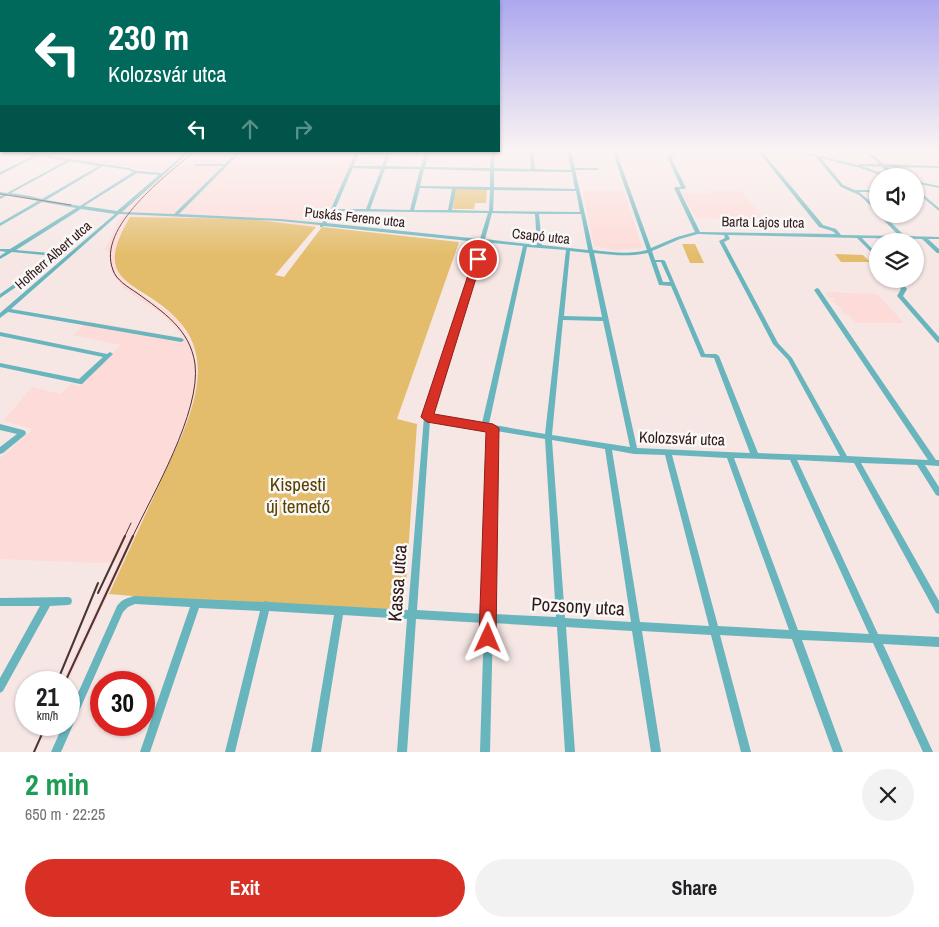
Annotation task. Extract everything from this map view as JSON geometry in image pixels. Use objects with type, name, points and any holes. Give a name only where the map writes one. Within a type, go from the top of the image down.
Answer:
[{"type":"street","points":[[0,198],[24,185]]},
{"type":"street","points":[[0,225],[70,185]]},
{"type":"street","points":[[0,258],[115,185]]},
{"type":"street","name":"Hofherr Albert utca","points":[[0,316],[150,185]]},
{"type":"street","points":[[175,216],[206,185]]},
{"type":"street","points":[[322,226],[333,210],[343,185]]},
{"type":"street","points":[[368,210],[376,185]]},
{"type":"street","points":[[577,185],[634,450]]},
{"type":"street","points":[[625,185],[661,284],[674,287]]},
{"type":"street","points":[[683,185],[684,188],[676,188],[698,233]]},
{"type":"street","points":[[788,185],[821,226],[834,230],[840,236]]},
{"type":"street","points":[[841,185],[860,194],[869,203]]},
{"type":"street","points":[[412,212],[418,187],[578,190]]},
{"type":"street","points":[[450,211],[454,188]]},
{"type":"street","name":"Kassa utca","points":[[402,752],[427,417],[483,242],[491,211],[492,188]]},
{"type":"street","points":[[853,191],[869,191]]},
{"type":"street","name":"Puskás Ferenc utca","points":[[0,193],[119,213],[272,220],[460,239]]},
{"type":"street","points":[[924,196],[938,207]]},
{"type":"street","points":[[333,210],[582,213]]},
{"type":"street","points":[[537,212],[540,247]]},
{"type":"street","points":[[889,223],[899,233]]},
{"type":"street","name":"Barta Lajos utca","points":[[591,252],[624,255],[650,252],[677,237],[698,233],[869,236]]},
{"type":"street","points":[[725,233],[728,239],[721,241],[776,344],[790,359],[845,459]]},
{"type":"street","points":[[858,236],[869,248]]},
{"type":"street","name":"Barta Lajos utca","points":[[924,238],[939,238]]},
{"type":"street","name":"Csapó utca","points":[[460,239],[591,252]]},
{"type":"street","points":[[924,239],[939,252]]},
{"type":"street","points":[[485,752],[489,428],[525,246]]},
{"type":"street","points":[[0,250],[69,256]]},
{"type":"street","points":[[568,250],[548,438],[570,752]]},
{"type":"street","points":[[0,296],[59,255]]},
{"type":"street","points":[[653,261],[663,261],[703,356],[716,356],[755,455]]},
{"type":"street","points":[[903,288],[900,296],[939,341]]},
{"type":"street","points":[[817,290],[937,463]]},
{"type":"street","points":[[7,310],[181,340]]},
{"type":"street","points":[[560,318],[605,319]]},
{"type":"street","points":[[0,334],[109,355],[80,382],[0,365]]},
{"type":"street","name":"Kolozsvár utca","points":[[427,417],[548,438],[634,450],[937,463]]},
{"type":"street","points":[[0,427],[23,433],[0,451]]},
{"type":"street","points":[[608,447],[656,752]]},
{"type":"street","points":[[668,452],[746,752]]},
{"type":"street","points":[[729,454],[838,752]]},
{"type":"street","points":[[792,457],[928,752]]},
{"type":"street","points":[[856,460],[939,610]]},
{"type":"street","points":[[919,462],[939,493]]},
{"type":"street","name":"Pozsony utca","points":[[80,697],[117,615],[125,603],[135,600],[266,605],[412,615],[939,642]]},
{"type":"street","points":[[0,602],[68,601]]},
{"type":"street","points":[[0,688],[47,602]]},
{"type":"street","points":[[145,752],[196,603]]},
{"type":"street","points":[[230,752],[266,605]]},
{"type":"street","points":[[316,752],[339,610]]},
{"type":"street","points":[[56,752],[63,736]]},
{"type":"shaded area","points":[[153,185],[341,185],[322,227],[222,219],[130,217],[126,223],[115,255],[118,271],[129,285],[179,320],[195,351],[198,384],[191,412],[182,435],[73,671],[67,671],[118,562],[94,563],[0,559],[0,458],[33,429],[3,421],[32,387],[60,394],[71,384],[79,386],[121,345],[73,335],[88,321],[184,338],[162,314],[123,288],[112,273],[109,252],[105,249],[121,216],[127,214],[121,213]]},
{"type":"shaded area","points":[[583,190],[624,191],[642,248],[614,250],[594,246]]},
{"type":"shaded area","points":[[709,190],[742,191],[763,219],[696,218],[681,192],[711,194]]},
{"type":"shaded area","points":[[825,292],[877,294],[904,323],[856,323],[848,315],[844,314],[840,306],[837,306],[832,300],[835,300],[834,298],[829,298]]},
{"type":"green space","points":[[455,188],[487,189],[486,203],[475,203],[474,209],[453,209]]},
{"type":"green space","name":"Kispesti új temető","points":[[130,217],[250,219],[316,227],[275,275],[284,277],[322,227],[459,242],[397,419],[417,424],[404,612],[134,602],[132,596],[109,594],[182,435],[193,405],[198,375],[194,345],[187,331],[162,306],[124,279],[117,269],[115,257],[119,240]]},
{"type":"green space","points":[[682,244],[695,244],[704,263],[690,263]]},
{"type":"green space","points":[[835,254],[863,255],[869,261],[869,262],[841,262]]},
{"type":"tram line","points":[[0,194],[71,205]]},
{"type":"railway","points":[[133,536],[174,452],[191,405],[195,383],[195,364],[192,352],[181,331],[174,322],[156,307],[126,286],[113,270],[110,254],[115,237],[124,220],[137,203],[155,185]]},
{"type":"railway","points":[[124,538],[131,523]]},
{"type":"railway","points":[[98,593],[125,536]]},
{"type":"railway","points":[[70,671],[133,536]]},
{"type":"railway","points":[[62,671],[98,583]]},
{"type":"railway","points":[[34,752],[41,736]]},
{"type":"route","points":[[478,259],[427,417],[493,428],[488,638]]}]
